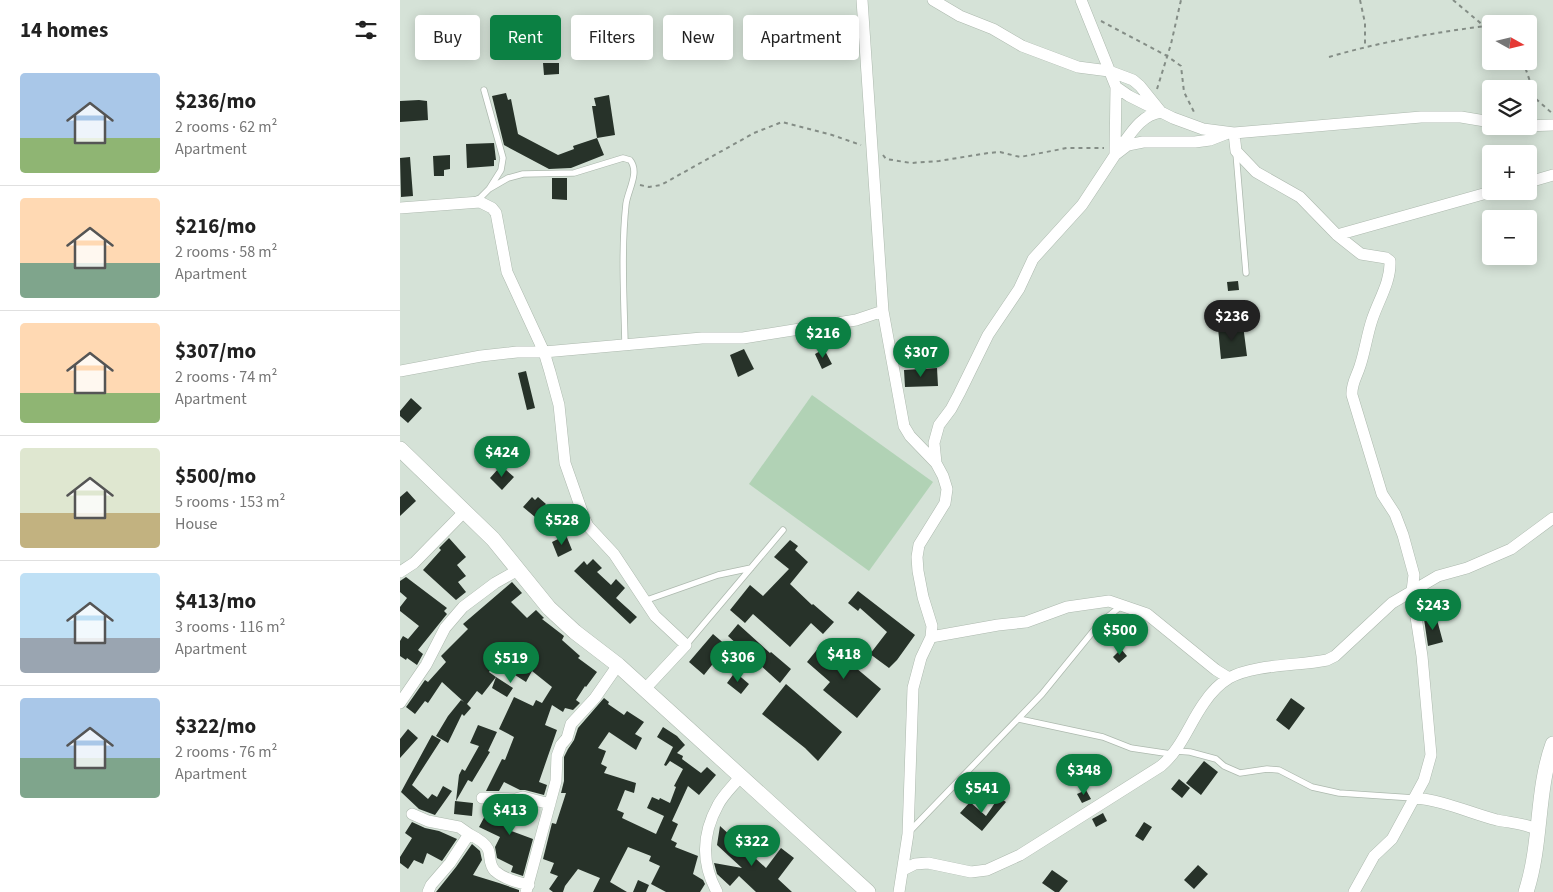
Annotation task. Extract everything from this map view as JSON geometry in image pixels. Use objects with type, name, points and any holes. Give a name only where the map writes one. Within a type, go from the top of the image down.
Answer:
[{"type":"street","points":[[862,0],[883,311],[904,426],[910,436],[936,463],[947,489],[945,503],[919,545],[917,557],[923,596],[932,626],[931,637],[921,658],[913,688],[908,834],[899,892]]},
{"type":"street","points":[[932,0],[960,16],[993,29],[1022,46],[1078,67],[1110,71],[1132,80],[1140,86],[1161,112]]},
{"type":"street","points":[[1081,0],[1116,87],[1115,152]]},
{"type":"street","points":[[1116,87],[1129,96],[1161,112],[1203,129],[1231,133],[1421,117],[1461,117],[1482,120]]},
{"type":"street","points":[[936,463],[934,443],[939,424],[960,394],[988,335],[1019,289],[1033,259],[1082,205],[1115,152],[1145,117],[1161,112]]},
{"type":"street","points":[[1537,126],[1553,125]]},
{"type":"street","points":[[1115,152],[1128,145],[1143,142],[1195,142],[1210,140],[1231,133]]},
{"type":"street","points":[[1231,133],[1236,151],[1256,172],[1300,197],[1337,235],[1360,254],[1386,258],[1390,261],[1384,293],[1373,318],[1361,364],[1351,387],[1382,494],[1395,514],[1414,575],[1412,591],[1422,656],[1431,755],[1424,780],[1392,839],[1374,856],[1354,892]]},
{"type":"street","points":[[1537,180],[1553,175]]},
{"type":"street","points":[[1337,235],[1482,194]]},
{"type":"street","points":[[400,208],[480,202],[486,204],[496,213],[507,272],[544,352],[559,405],[565,463],[585,520],[588,526],[614,554],[644,601],[656,616],[686,645],[644,690]]},
{"type":"street","points":[[400,371],[482,356],[516,352],[544,352],[702,338],[743,338],[856,320],[883,311]]},
{"type":"street","points":[[400,448],[493,539],[543,601],[562,620],[618,665],[868,892]]},
{"type":"street","points":[[400,572],[414,564],[465,511]]},
{"type":"street","points":[[903,870],[915,864],[928,863],[971,872],[987,870],[1020,856],[1162,766],[1174,753],[1214,690],[1229,678],[1260,669],[1327,660],[1335,656],[1392,603],[1438,576],[1467,568],[1511,549],[1553,518]]},
{"type":"street","points":[[400,703],[426,665],[445,628],[463,607],[495,583],[518,570]]},
{"type":"street","points":[[931,637],[1026,622],[1068,606],[1109,601],[1147,614],[1216,670],[1229,678]]},
{"type":"street","points":[[412,814],[428,822],[459,827],[481,841],[488,849],[489,859],[495,870],[528,888],[556,781],[557,756],[561,745],[566,738],[571,724],[595,698],[618,665]]},
{"type":"street","points":[[1526,892],[1535,859],[1543,783],[1553,744]]},
{"type":"street","points":[[717,892],[707,870],[705,835],[718,805],[740,777]]},
{"type":"street","points":[[482,798],[515,799],[523,797],[550,804]]},
{"type":"street","points":[[1414,798],[1427,799],[1499,820],[1531,826],[1538,830]]},
{"type":"street","points":[[428,892],[431,885],[450,863],[469,834]]},
{"type":"lane","points":[[469,203],[480,198],[489,189],[501,170],[503,158],[484,90]]},
{"type":"lane","points":[[1236,151],[1246,273]]},
{"type":"lane","points":[[489,189],[508,178],[523,174],[574,173],[624,158],[634,164],[635,171],[630,183],[623,229],[625,344]]},
{"type":"lane","points":[[686,645],[783,530]]},
{"type":"lane","points":[[644,601],[718,575],[751,568]]},
{"type":"lane","points":[[908,834],[1061,672],[1099,624],[1121,606]]},
{"type":"lane","points":[[1019,718],[1103,738],[1131,748],[1174,753],[1190,752],[1216,759],[1240,774],[1267,769],[1279,770],[1312,786],[1339,793],[1414,798]]},
{"type":"path","points":[[1153,101],[1181,0]]},
{"type":"path","points":[[1360,0],[1365,23],[1365,47]]},
{"type":"path","points":[[1453,0],[1482,24]]},
{"type":"path","points":[[1086,13],[1167,56],[1181,66],[1184,92],[1203,129]]},
{"type":"path","points":[[1329,57],[1365,47],[1425,35],[1482,26]]},
{"type":"path","points":[[1526,70],[1536,99],[1553,114]]},
{"type":"path","points":[[630,183],[649,187],[662,185],[754,133],[782,122],[832,135],[871,149],[882,154],[886,159],[911,163],[1000,152],[1020,156],[1067,148],[1097,147],[1115,152]]},
{"type":"green space","points":[[812,395],[933,482],[869,571],[749,484]]},
{"type":"building","points":[[543,63],[559,63],[559,74],[544,75]]},
{"type":"building","points":[[506,93],[508,100],[511,99],[518,134],[558,155],[574,149],[573,146],[597,138],[604,155],[571,168],[549,169],[504,145],[492,96]]},
{"type":"building","points":[[609,95],[615,135],[597,138],[592,106],[596,106],[594,98]]},
{"type":"building","points":[[400,101],[427,101],[428,120],[400,122]]},
{"type":"building","points":[[494,143],[496,160],[494,160],[494,166],[467,168],[466,144]]},
{"type":"building","points":[[450,155],[450,169],[444,170],[444,176],[434,176],[433,156]]},
{"type":"building","points":[[410,157],[413,196],[401,197],[400,158]]},
{"type":"building","points":[[552,178],[567,178],[567,200],[552,199]]},
{"type":"building","points":[[1238,281],[1239,290],[1228,291],[1227,282]]},
{"type":"building","points":[[1243,325],[1247,356],[1221,359],[1218,328]]},
{"type":"building","points":[[744,349],[754,369],[738,377],[730,355]]},
{"type":"building","points":[[824,349],[832,364],[822,369],[815,354]]},
{"type":"building","points":[[937,368],[938,386],[905,387],[904,370]]},
{"type":"building","points":[[526,371],[535,408],[527,410],[518,373]]},
{"type":"building","points":[[411,398],[422,408],[408,423],[400,416],[400,411]]},
{"type":"building","points":[[498,469],[502,472],[505,469],[514,477],[502,490],[490,478]]},
{"type":"building","points":[[407,491],[416,501],[400,516],[400,497]]},
{"type":"building","points":[[532,497],[535,500],[538,497],[546,504],[535,517],[523,507]]},
{"type":"building","points":[[566,535],[572,550],[558,557],[552,542]]},
{"type":"building","points":[[449,538],[466,557],[457,565],[466,576],[458,582],[466,592],[456,600],[423,570]]},
{"type":"building","points":[[790,540],[798,546],[795,550],[808,562],[790,584],[812,605],[834,622],[823,634],[811,623],[790,647],[753,614],[745,623],[730,610],[750,585],[763,596],[789,569],[774,557]]},
{"type":"building","points":[[593,559],[602,568],[597,572],[611,585],[616,579],[625,588],[616,598],[637,617],[630,624],[574,571],[584,561],[587,565]]},
{"type":"building","points":[[406,577],[447,608],[444,611],[447,614],[418,650],[423,654],[417,665],[407,658],[406,660],[400,656],[400,641],[403,636],[408,639],[419,626],[400,611],[400,607],[407,598],[400,592],[400,581]]},
{"type":"building","points":[[512,582],[522,593],[511,602],[527,618],[536,610],[544,618],[542,619],[564,636],[562,640],[580,656],[578,658],[597,672],[576,700],[580,703],[573,710],[565,708],[563,712],[552,705],[545,725],[557,730],[539,782],[547,785],[544,795],[520,790],[504,782],[499,791],[486,791],[502,759],[505,760],[514,737],[499,729],[514,697],[533,706],[536,700],[542,703],[552,687],[532,671],[526,682],[515,675],[529,653],[513,642],[509,647],[506,644],[494,660],[496,662],[489,672],[496,677],[482,695],[477,691],[467,704],[471,708],[464,716],[462,714],[448,743],[436,736],[448,716],[461,700],[464,702],[442,682],[428,703],[425,701],[415,714],[406,707],[425,680],[428,682],[446,662],[441,656],[468,629],[463,624]]},
{"type":"building","points":[[858,591],[915,635],[889,668],[870,654],[887,632],[860,608],[858,611],[848,603]]},
{"type":"building","points":[[1436,616],[1443,642],[1428,646],[1424,619]]},
{"type":"building","points":[[738,624],[791,669],[780,683],[728,636]]},
{"type":"building","points":[[713,634],[727,646],[704,675],[689,662]]},
{"type":"building","points":[[824,641],[881,689],[857,718],[823,690],[830,682],[807,662]]},
{"type":"building","points":[[1121,649],[1127,656],[1119,663],[1113,657]]},
{"type":"building","points":[[735,672],[749,684],[741,694],[727,683]]},
{"type":"building","points":[[496,677],[513,688],[507,697],[492,688]]},
{"type":"building","points":[[786,684],[842,732],[818,761],[805,748],[762,714]]},
{"type":"building","points":[[604,698],[609,702],[608,704],[624,715],[627,711],[644,722],[635,734],[642,738],[636,750],[609,732],[598,748],[606,751],[601,764],[607,767],[604,773],[636,783],[634,793],[625,790],[617,810],[624,813],[622,818],[656,834],[664,816],[647,808],[652,797],[659,800],[660,798],[670,803],[676,787],[674,786],[683,769],[670,761],[666,766],[664,765],[673,747],[657,737],[663,727],[677,736],[685,745],[677,753],[683,756],[682,759],[701,773],[707,767],[716,775],[699,795],[688,786],[672,821],[678,824],[671,840],[677,843],[675,847],[698,856],[693,874],[703,880],[705,884],[700,892],[666,892],[651,884],[660,866],[649,861],[651,856],[628,847],[610,882],[627,892],[593,892],[600,878],[578,869],[565,886],[563,892],[553,892],[549,889],[558,876],[550,873],[554,863],[543,859],[552,823],[556,824],[566,793],[561,793],[564,781],[564,757],[574,740],[578,728]]},
{"type":"building","points":[[1291,698],[1305,708],[1289,730],[1276,720]]},
{"type":"building","points":[[478,725],[497,732],[488,751],[490,752],[472,782],[468,780],[456,801],[459,775],[462,769],[465,771],[479,746],[470,743]]},
{"type":"building","points":[[408,729],[418,738],[400,758],[400,739]]},
{"type":"building","points":[[432,735],[441,740],[412,785],[428,799],[432,794],[437,797],[443,786],[452,791],[435,815],[419,809],[401,792]]},
{"type":"building","points":[[1204,761],[1218,772],[1201,795],[1186,783]]},
{"type":"building","points":[[1179,779],[1190,788],[1182,798],[1171,789]]},
{"type":"building","points":[[1086,790],[1091,799],[1082,803],[1077,794]]},
{"type":"building","points":[[999,797],[1006,802],[982,831],[960,813],[970,802],[986,816]]},
{"type":"building","points":[[455,801],[473,803],[472,816],[454,814]]},
{"type":"building","points":[[523,805],[537,808],[533,821],[514,814],[506,829],[533,839],[523,876],[511,872],[513,866],[497,858],[495,847],[500,837],[479,827],[487,812],[491,814],[496,806],[521,809]]},
{"type":"building","points":[[1103,813],[1107,821],[1096,827],[1092,819]]},
{"type":"building","points":[[412,822],[457,839],[442,861],[427,853],[423,864],[414,860],[408,869],[400,863],[400,857],[412,838],[405,833]]},
{"type":"building","points":[[1144,822],[1152,827],[1143,841],[1135,836]]},
{"type":"building","points":[[720,826],[766,868],[781,848],[794,858],[778,879],[792,892],[756,892],[739,876],[730,886],[717,874],[714,863],[742,868],[717,845]]},
{"type":"building","points":[[472,844],[480,851],[482,860],[473,875],[519,890],[519,892],[436,892]]},
{"type":"building","points":[[1198,865],[1208,874],[1194,889],[1184,880]]},
{"type":"building","points":[[1052,870],[1068,881],[1059,892],[1055,892],[1042,883]]},
{"type":"building","points":[[638,880],[649,885],[646,892],[633,892]]}]
